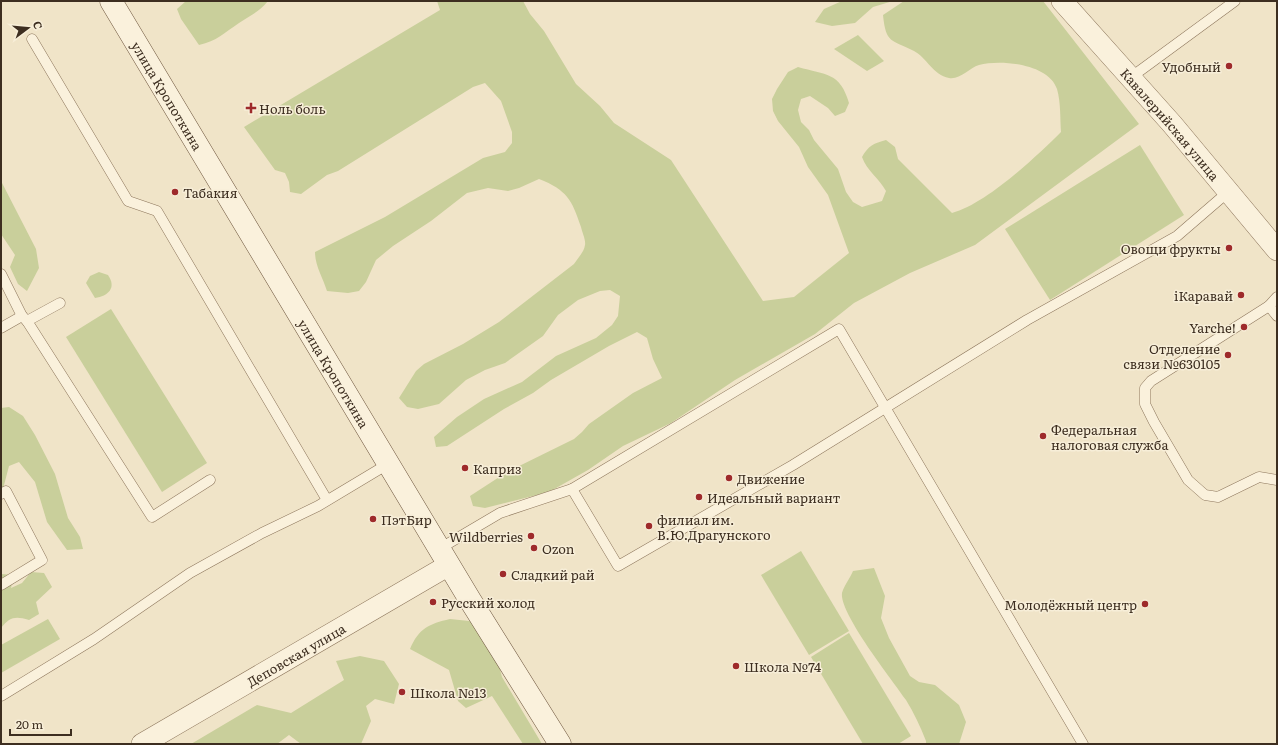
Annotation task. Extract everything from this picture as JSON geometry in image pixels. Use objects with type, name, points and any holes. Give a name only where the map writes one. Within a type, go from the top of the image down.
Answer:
[{"type":"main road","name":"улица Кропоткина","points":[[111,1],[444,557],[560,744]]},
{"type":"street","name":"Кавалерийская улица","points":[[1062,1],[1277,250]]},
{"type":"street","name":"Деповская улица","points":[[142,744],[444,557]]},
{"type":"lane","points":[[1130,78],[1235,1]]},
{"type":"lane","points":[[32,40],[128,201],[157,211],[327,500]]},
{"type":"lane","points":[[572,489],[618,566],[793,464],[1027,320],[1177,236],[1228,192]]},
{"type":"lane","points":[[1,274],[25,319],[152,516],[210,480]]},
{"type":"lane","points":[[1277,297],[1269,306],[1151,381],[1144,388],[1145,404],[1188,480],[1205,495],[1218,498],[1259,477],[1277,480]]},
{"type":"lane","points":[[1,328],[60,303]]},
{"type":"lane","points":[[1269,306],[1277,316]]},
{"type":"lane","points":[[444,557],[500,513],[572,489],[839,329],[884,408],[1083,744]]},
{"type":"lane","points":[[1,696],[94,639],[190,574],[327,500],[388,464]]},
{"type":"lane","points":[[1,494],[6,492],[42,560],[1,585]]},
{"type":"green space","points":[[186,1],[268,1],[258,11],[220,36],[199,45],[181,19],[177,9]]},
{"type":"green space","points":[[437,1],[523,1],[530,14],[544,31],[576,84],[600,106],[614,123],[671,160],[763,301],[794,297],[849,253],[828,195],[808,167],[799,147],[778,121],[773,111],[772,99],[788,72],[798,67],[831,76],[841,85],[849,103],[845,112],[835,116],[828,108],[810,96],[801,99],[798,110],[801,122],[809,130],[814,140],[838,169],[846,192],[853,202],[862,207],[882,201],[886,191],[864,162],[862,157],[869,148],[878,142],[886,140],[895,147],[898,159],[952,213],[980,200],[995,190],[1038,154],[1061,132],[1060,105],[1057,89],[1045,74],[1023,65],[1011,63],[988,63],[979,65],[961,76],[949,78],[934,70],[919,54],[891,39],[886,31],[883,15],[904,1],[1043,1],[1139,124],[975,245],[910,273],[854,303],[815,334],[735,380],[671,423],[623,446],[588,470],[549,492],[485,508],[473,506],[470,496],[507,472],[574,439],[589,424],[633,393],[662,378],[653,359],[647,338],[637,332],[609,346],[551,380],[533,393],[504,409],[447,446],[436,447],[434,437],[457,417],[484,399],[522,382],[556,356],[596,338],[612,325],[618,316],[620,296],[610,290],[600,291],[578,300],[558,315],[543,336],[505,363],[485,370],[466,380],[439,404],[418,409],[407,407],[399,398],[416,371],[424,364],[463,344],[499,322],[574,264],[582,253],[585,243],[578,218],[571,203],[556,187],[539,179],[508,191],[488,188],[467,193],[431,221],[393,246],[376,260],[366,282],[359,291],[348,293],[327,291],[318,267],[315,252],[385,217],[483,158],[505,152],[512,143],[512,132],[501,101],[485,83],[473,87],[338,171],[327,175],[301,194],[290,192],[289,182],[285,173],[275,170],[244,127],[440,10]]},
{"type":"green space","points":[[842,1],[893,1],[873,7],[855,23],[832,26],[815,22],[824,9]]},
{"type":"green space","points":[[858,35],[884,61],[867,71],[834,49]]},
{"type":"green space","points":[[1140,145],[1184,215],[1050,300],[1005,229]]},
{"type":"green space","points":[[1,181],[36,249],[39,268],[27,291],[18,284],[10,267],[15,255],[1,234]]},
{"type":"green space","points":[[99,272],[108,275],[112,284],[110,291],[100,297],[95,298],[86,283],[90,276]]},
{"type":"green space","points":[[111,309],[207,463],[162,492],[66,337]]},
{"type":"green space","points":[[9,407],[23,416],[35,435],[55,474],[68,518],[80,537],[83,549],[67,550],[47,522],[35,482],[19,462],[9,466],[3,489],[1,489],[1,408]]},
{"type":"green space","points":[[801,551],[849,631],[809,655],[761,575]]},
{"type":"green space","points":[[874,568],[885,596],[881,618],[889,638],[910,676],[919,682],[935,685],[959,705],[966,722],[959,744],[926,744],[912,710],[868,647],[843,603],[842,593],[853,571]]},
{"type":"green space","points":[[31,572],[44,573],[52,587],[36,602],[39,614],[29,620],[13,618],[1,628],[1,574],[14,575],[11,588],[22,583]]},
{"type":"green space","points":[[48,619],[60,639],[1,673],[1,645]]},
{"type":"green space","points":[[450,619],[488,623],[502,677],[542,744],[523,744],[492,696],[466,708],[458,701],[449,670],[410,649],[417,636],[430,625]]},
{"type":"green space","points":[[849,633],[911,736],[898,744],[863,744],[811,657]]},
{"type":"green space","points":[[360,656],[384,661],[399,684],[394,704],[375,699],[366,706],[371,721],[361,744],[301,744],[289,735],[277,744],[191,744],[257,705],[291,713],[344,680],[336,661]]},
{"type":"place","name":"Удобный","points":[[1229,66]]},
{"type":"place","name":"Ноль боль","points":[[251,108]]},
{"type":"place","name":"Табакия","points":[[175,192]]},
{"type":"place","name":"Овощи фрукты","points":[[1229,248]]},
{"type":"place","name":"iКаравай","points":[[1241,295]]},
{"type":"place","name":"Yarche!","points":[[1244,327]]},
{"type":"place","name":"Отделение связи №630105","points":[[1228,355]]},
{"type":"place","name":"Федеральная налоговая служба","points":[[1043,436]]},
{"type":"place","name":"Каприз","points":[[465,468]]},
{"type":"place","name":"Движение","points":[[729,478]]},
{"type":"place","name":"Идеальный вариант","points":[[699,497]]},
{"type":"place","name":"ПэтБир","points":[[373,519]]},
{"type":"place","name":"филиал им. В.Ю.Драгунского","points":[[649,526]]},
{"type":"place","name":"Wildberries","points":[[531,536]]},
{"type":"place","name":"Ozon","points":[[534,548]]},
{"type":"place","name":"Сладкий рай","points":[[503,574]]},
{"type":"place","name":"Русский холод","points":[[433,602]]},
{"type":"place","name":"Молодёжный центр","points":[[1145,604]]},
{"type":"place","name":"Школа №74","points":[[736,666]]},
{"type":"place","name":"Школа №13","points":[[402,692]]}]
